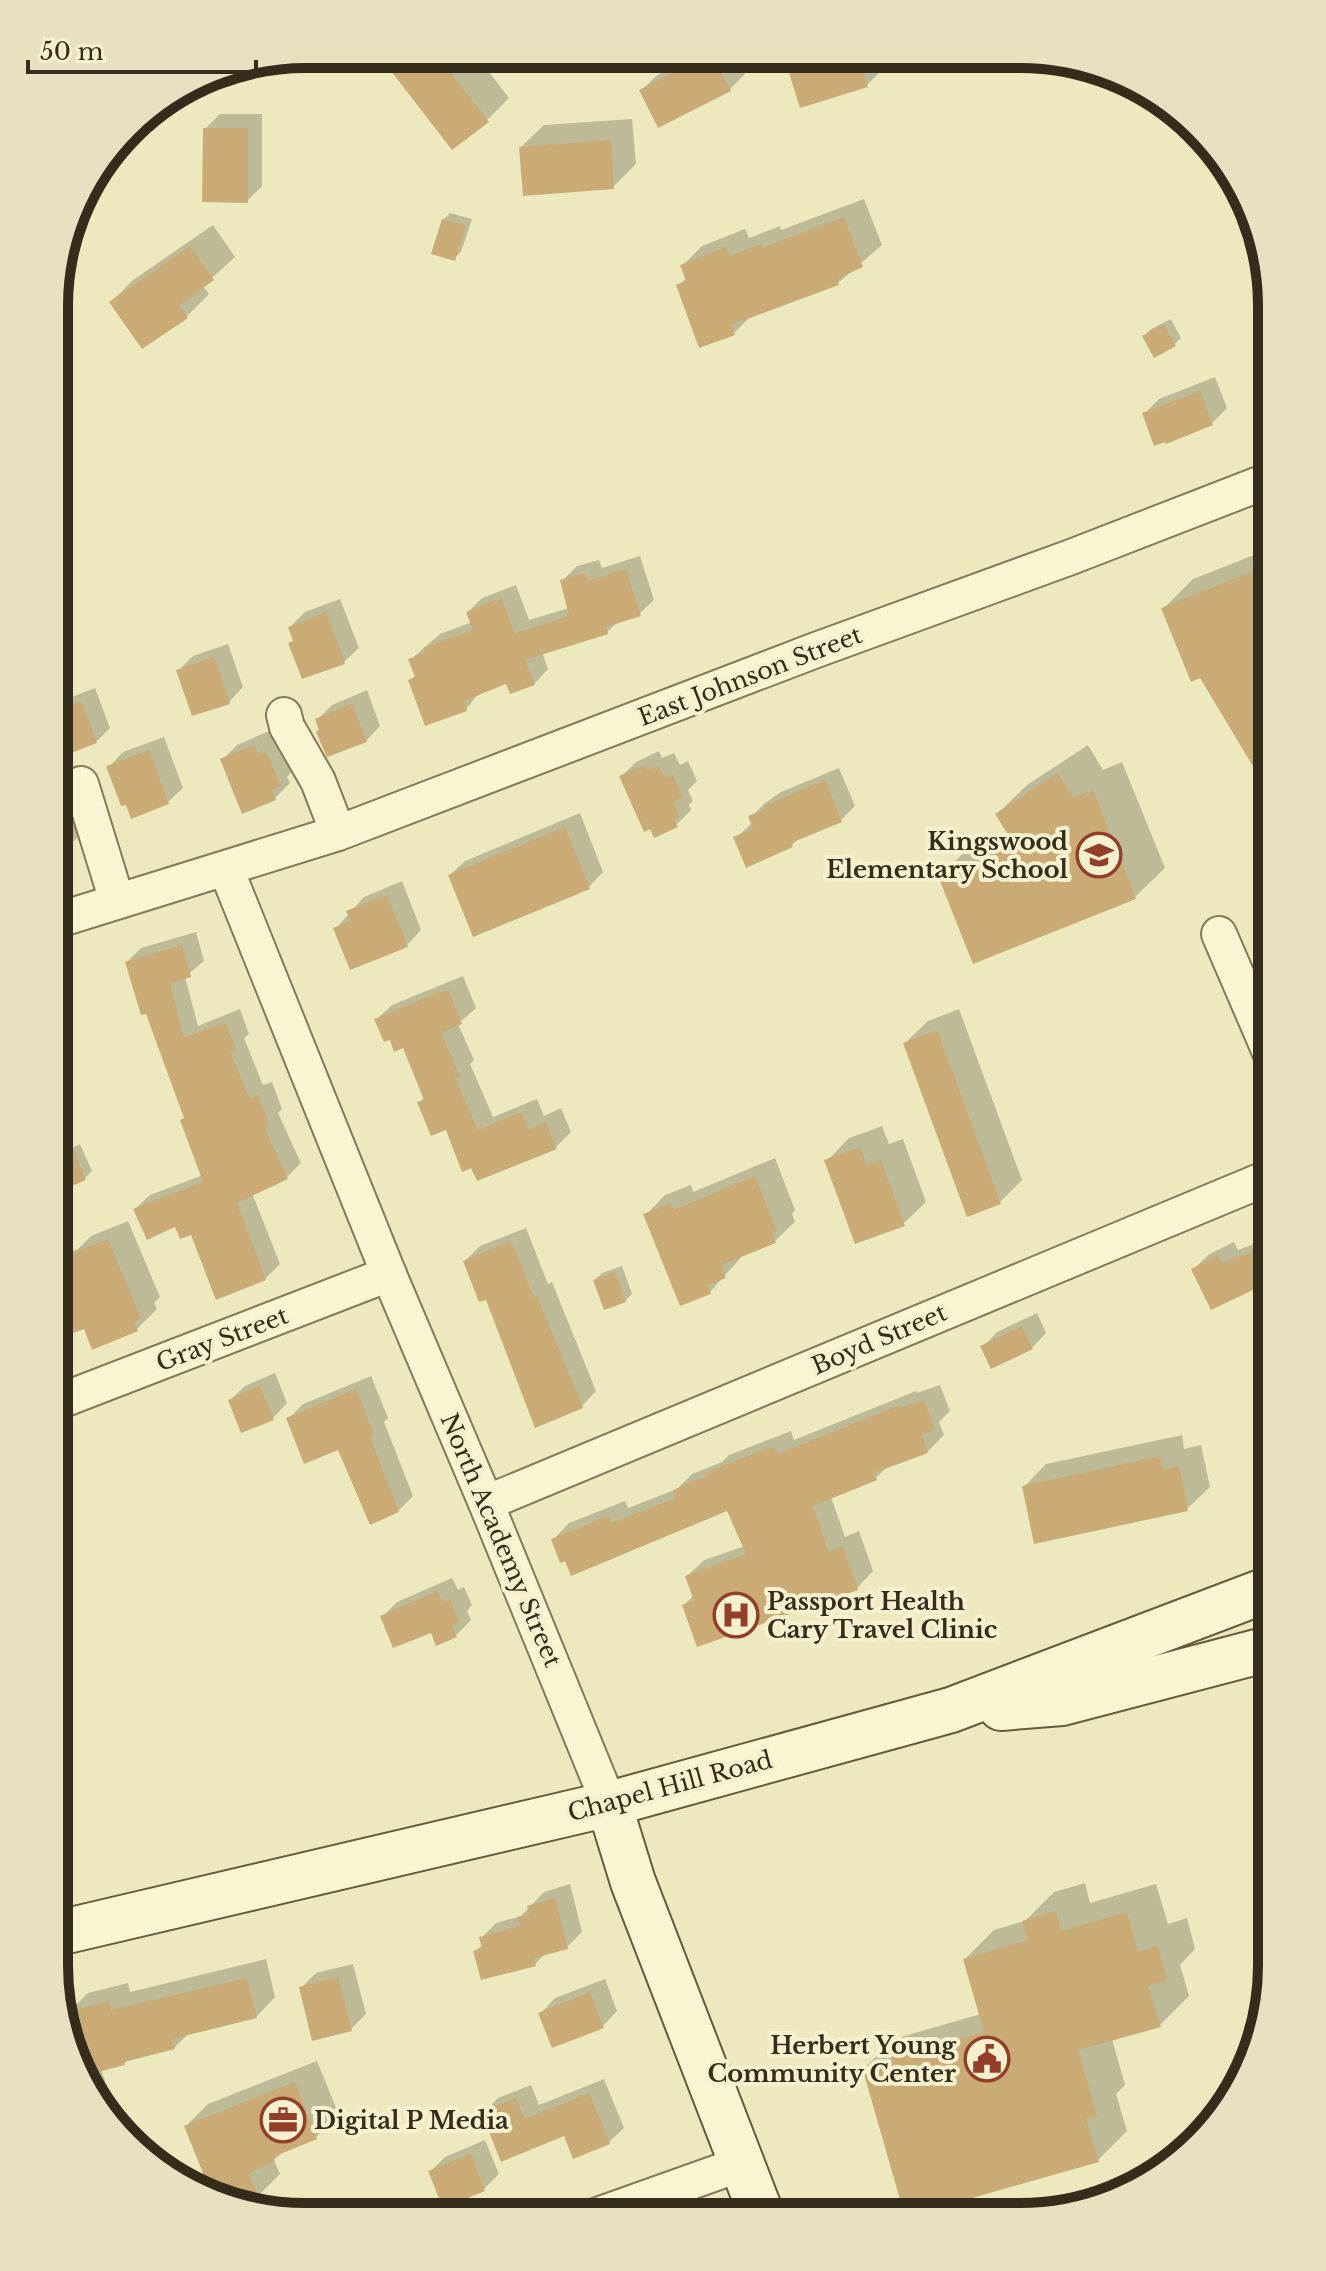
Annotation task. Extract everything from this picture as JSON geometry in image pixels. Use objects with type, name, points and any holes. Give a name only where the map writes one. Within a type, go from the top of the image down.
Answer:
[{"type":"main road","name":"Chapel Hill Road","points":[[68,1931],[609,1804],[951,1710],[1257,1594]]},
{"type":"main road","points":[[951,1710],[1062,1703],[1257,1652]]},
{"type":"main road","name":"North Academy Street","points":[[609,1804],[633,1882],[757,2203]]},
{"type":"street","name":"East Johnson Street","points":[[68,917],[338,833],[1258,484]]},
{"type":"street","points":[[284,715],[292,737],[318,781],[338,833]]},
{"type":"street","points":[[81,784],[117,901]]},
{"type":"street","name":"North Academy Street","points":[[226,869],[389,1274],[609,1804]]},
{"type":"street","points":[[1219,934],[1258,1024]]},
{"type":"street","name":"Boyd Street","points":[[486,1503],[1257,1182]]},
{"type":"street","name":"Gray Street","points":[[68,1398],[389,1274]]},
{"type":"street","points":[[632,2203],[741,2164]]},
{"type":"building","points":[[680,68],[719,68],[731,91],[658,128],[639,90]]},
{"type":"building","points":[[788,68],[862,68],[868,87],[800,108]]},
{"type":"building","points":[[448,69],[489,122],[452,150],[391,71]]},
{"type":"building","points":[[203,128],[248,128],[248,203],[202,202]]},
{"type":"building","points":[[611,140],[614,189],[523,196],[519,147]]},
{"type":"building","points":[[844,217],[863,267],[837,279],[839,285],[731,325],[735,335],[699,348],[676,285],[686,281],[680,265],[726,247],[729,256],[761,244],[762,248]]},
{"type":"building","points":[[442,219],[466,226],[455,261],[431,254]]},
{"type":"building","points":[[190,246],[214,280],[179,305],[188,318],[142,349],[109,302]]},
{"type":"building","points":[[1164,324],[1176,346],[1154,358],[1142,336]]},
{"type":"building","points":[[1200,391],[1213,425],[1154,446],[1142,413]]},
{"type":"building","points":[[626,569],[641,616],[606,627],[608,634],[525,660],[535,685],[510,694],[506,684],[464,701],[467,711],[425,726],[408,680],[415,677],[408,659],[425,653],[423,648],[473,630],[466,612],[501,598],[515,633],[569,616],[560,580],[585,573],[588,581]]},
{"type":"building","points":[[1258,570],[1258,774],[1200,678],[1191,682],[1161,608]]},
{"type":"building","points":[[326,612],[345,664],[302,679],[288,643],[293,641],[288,627]]},
{"type":"building","points":[[214,657],[230,704],[192,716],[176,670]]},
{"type":"building","points":[[81,701],[97,743],[68,754],[68,706]]},
{"type":"building","points":[[352,704],[367,742],[327,757],[316,732],[319,730],[315,719]]},
{"type":"building","points":[[254,745],[259,755],[266,752],[281,786],[272,790],[276,800],[242,814],[220,759]]},
{"type":"building","points":[[149,750],[169,804],[131,819],[126,805],[121,806],[106,766]]},
{"type":"building","points":[[644,765],[647,771],[659,766],[665,778],[673,775],[683,797],[673,802],[680,817],[674,820],[678,827],[654,838],[650,829],[644,832],[619,776]]},
{"type":"building","points":[[1058,773],[1073,798],[1093,790],[1136,899],[973,964],[938,876],[1015,846],[995,814]]},
{"type":"building","points":[[825,780],[842,822],[791,843],[793,847],[746,868],[733,837],[753,829],[748,816]]},
{"type":"building","points":[[565,827],[590,889],[473,937],[448,875]]},
{"type":"building","points":[[387,895],[408,947],[350,970],[333,928],[351,921],[346,911]]},
{"type":"building","points":[[182,945],[191,977],[170,983],[184,1038],[225,1022],[236,1050],[230,1052],[249,1098],[258,1095],[269,1125],[264,1127],[288,1179],[237,1203],[266,1280],[216,1300],[191,1235],[180,1239],[175,1227],[147,1240],[133,1209],[203,1182],[180,1120],[184,1118],[146,1014],[141,1015],[125,962]]},
{"type":"building","points":[[448,989],[462,1024],[441,1033],[460,1076],[455,1078],[478,1130],[522,1112],[529,1130],[546,1122],[557,1149],[477,1181],[471,1168],[462,1172],[446,1130],[431,1136],[417,1102],[424,1100],[403,1048],[394,1052],[390,1040],[384,1042],[374,1019]]},
{"type":"building","points":[[937,1030],[1001,1204],[967,1217],[903,1043]]},
{"type":"building","points":[[860,1147],[867,1165],[881,1160],[905,1226],[855,1244],[824,1160]]},
{"type":"building","points":[[73,1149],[86,1180],[68,1188],[68,1151]]},
{"type":"building","points":[[755,1176],[777,1232],[772,1233],[776,1243],[721,1265],[726,1278],[708,1285],[711,1294],[680,1306],[643,1214],[671,1203],[674,1210]]},
{"type":"building","points":[[108,1239],[141,1318],[134,1322],[138,1331],[92,1350],[84,1329],[68,1335],[68,1256]]},
{"type":"building","points":[[511,1241],[583,1408],[535,1428],[486,1300],[479,1302],[463,1261]]},
{"type":"building","points":[[1257,1250],[1257,1288],[1211,1310],[1191,1269],[1218,1255],[1222,1263]]},
{"type":"building","points":[[615,1272],[626,1302],[604,1310],[593,1280]]},
{"type":"building","points":[[1022,1326],[1033,1349],[991,1369],[980,1346]]},
{"type":"building","points":[[260,1386],[274,1420],[241,1433],[228,1400]]},
{"type":"building","points":[[356,1389],[374,1435],[370,1437],[399,1512],[370,1525],[338,1450],[304,1464],[286,1418]]},
{"type":"building","points":[[924,1400],[935,1429],[922,1435],[928,1453],[874,1473],[877,1480],[813,1506],[829,1552],[843,1546],[858,1590],[697,1647],[682,1605],[694,1601],[685,1576],[746,1554],[727,1511],[571,1576],[565,1561],[560,1563],[551,1539],[609,1516],[612,1523],[676,1498],[673,1490],[711,1474],[710,1471],[774,1446],[778,1454],[900,1405],[900,1408]]},
{"type":"building","points":[[1160,1456],[1163,1470],[1179,1466],[1188,1511],[1034,1544],[1022,1486]]},
{"type":"building","points":[[438,1591],[443,1603],[450,1600],[459,1622],[452,1625],[457,1637],[436,1646],[431,1633],[393,1648],[380,1616]]},
{"type":"building","points":[[555,1898],[568,1949],[534,1958],[536,1966],[481,1980],[473,1951],[482,1948],[479,1937],[520,1926],[517,1917],[529,1914],[527,1906]]},
{"type":"building","name":"Herbert Young Community Center","points":[[1056,1911],[1061,1931],[1127,1912],[1138,1952],[1158,1946],[1167,1980],[1148,1986],[1161,2027],[1078,2050],[1097,2116],[1086,2119],[1099,2162],[954,2203],[901,2203],[862,2067],[984,2032],[963,1959],[1028,1940],[1022,1921]]},
{"type":"building","points":[[338,1977],[352,2031],[312,2041],[299,1987]]},
{"type":"building","points":[[247,1978],[257,2018],[172,2039],[175,2049],[94,2073],[76,2027],[73,2010],[109,2001],[111,2010]]},
{"type":"building","points":[[590,1992],[604,2028],[552,2048],[538,2013]]},
{"type":"building","points":[[295,2082],[317,2139],[273,2157],[275,2162],[249,2173],[259,2198],[206,2180],[184,2126]]},
{"type":"building","points":[[589,2093],[610,2144],[573,2159],[564,2136],[501,2162],[481,2112],[516,2098],[525,2119]]},
{"type":"building","points":[[471,2154],[485,2191],[455,2203],[441,2203],[428,2171]]},
{"type":"place","name":"Kingswood Elementary School","points":[[1099,855]]},
{"type":"place","name":"Passport Health Cary Travel Clinic","points":[[736,1615]]},
{"type":"place","name":"Herbert Young Community Center","points":[[987,2059]]},
{"type":"place","name":"Digital P Media","points":[[283,2120]]}]
